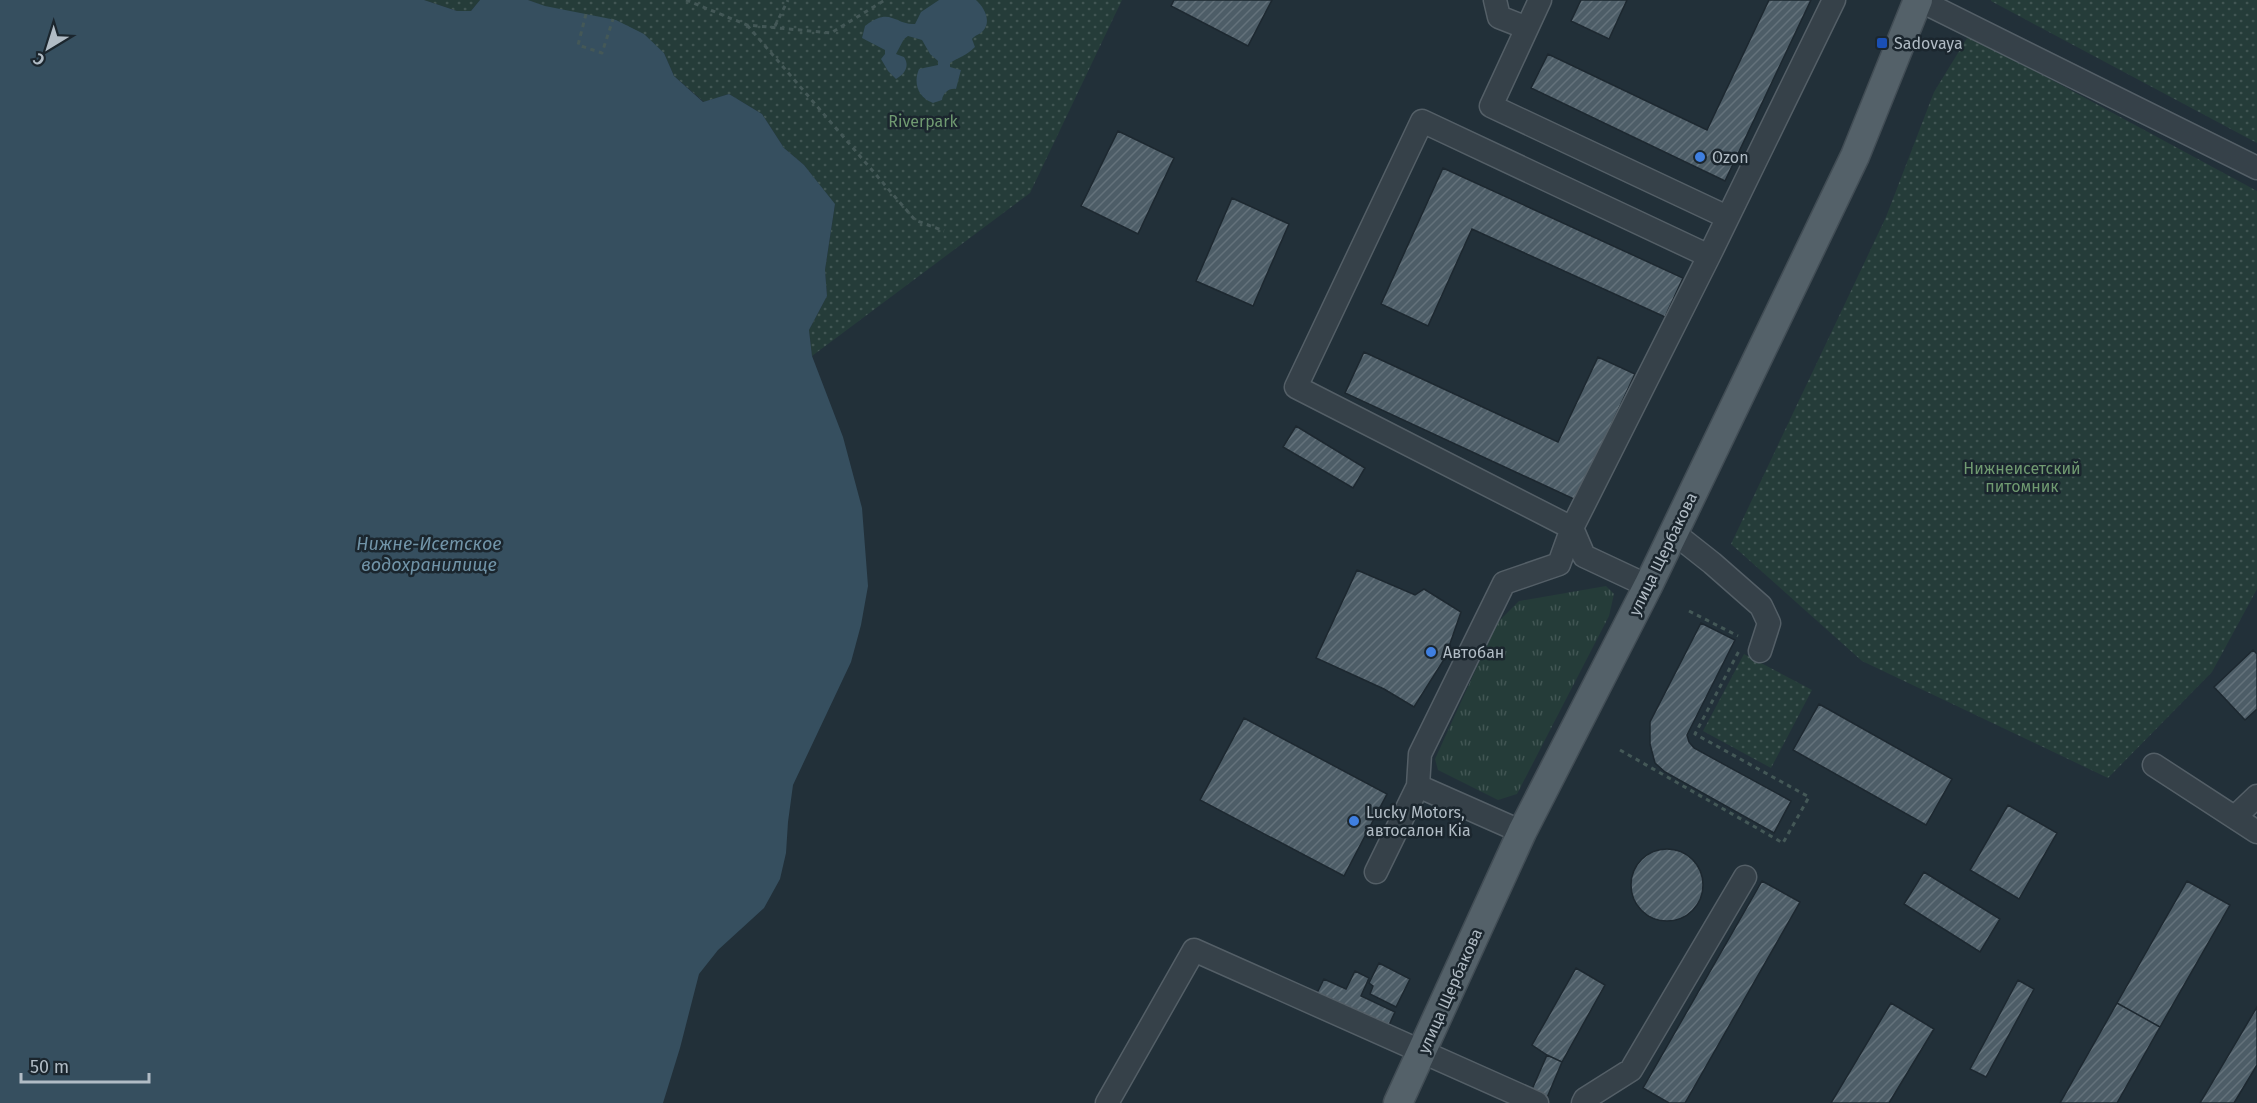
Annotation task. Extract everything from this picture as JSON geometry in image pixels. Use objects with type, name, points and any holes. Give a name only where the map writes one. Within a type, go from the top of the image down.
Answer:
[{"type":"main road","name":"улица Щербакова","points":[[1398,1103],[1522,832],[1674,534],[1856,156],[1918,0]]},
{"type":"street","points":[[1496,0],[1499,17],[1527,28]]},
{"type":"street","points":[[1540,0],[1491,106],[1727,217]]},
{"type":"street","points":[[1376,872],[1418,786],[1420,754],[1504,584],[1559,564],[1572,528],[1709,256],[1834,0]]},
{"type":"street","points":[[1918,0],[2257,168]]},
{"type":"street","points":[[1648,586],[1584,556],[1572,528],[1296,387],[1422,121],[1709,256]]},
{"type":"street","points":[[1674,534],[1712,563],[1761,606],[1769,623],[1750,649]]},
{"type":"street","points":[[2154,765],[2257,831]]},
{"type":"street","points":[[1418,786],[1522,832]]},
{"type":"street","points":[[2236,816],[2257,796]]},
{"type":"street","points":[[1582,1103],[1631,1070],[1744,878]]},
{"type":"street","points":[[1107,1103],[1194,950],[1537,1103]]},
{"type":"path","points":[[686,0],[747,25],[831,33],[885,0]]},
{"type":"path","points":[[775,26],[788,0]]},
{"type":"path","points":[[586,14],[578,45],[602,53],[613,19]]},
{"type":"path","points":[[747,25],[915,220],[944,231]]},
{"type":"path","points":[[1689,611],[1738,636]]},
{"type":"path","points":[[1620,750],[1783,843],[1809,797],[1695,734],[1750,649]]},
{"type":"green space","points":[[424,0],[480,0],[471,11],[457,11]]},
{"type":"green space","name":"Riverpark","points":[[528,0],[1122,0],[1030,193],[812,356],[809,330],[827,296],[825,270],[835,205],[804,165],[784,148],[762,114],[729,94],[704,102],[674,76],[664,53]]},
{"type":"green space","points":[[1991,0],[2257,0],[2257,143],[1991,1]]},
{"type":"green space","name":"Нижнеисетский питомник","points":[[1969,35],[2257,191],[2257,589],[2212,672],[2108,778],[1862,661],[1731,544],[1886,217],[1934,92]]},
{"type":"green space","points":[[1606,586],[1614,594],[1609,616],[1517,794],[1498,800],[1438,770],[1435,759],[1497,623],[1519,601]]},
{"type":"green space","points":[[1744,654],[1812,690],[1771,768],[1703,731]]},
{"type":"water","name":"Нижне-Исетское водохранилище","points":[[0,0],[424,0],[457,11],[471,11],[480,0],[528,0],[545,6],[616,20],[644,34],[664,53],[674,76],[703,102],[729,94],[762,114],[784,148],[804,165],[835,204],[825,270],[827,296],[809,330],[812,356],[843,437],[862,508],[868,586],[861,625],[851,662],[793,785],[786,853],[780,879],[764,908],[718,950],[699,974],[663,1103],[0,1103]]},
{"type":"water","points":[[939,0],[976,0],[984,10],[987,23],[983,31],[972,39],[975,47],[950,63],[950,67],[961,70],[956,89],[949,90],[942,100],[933,103],[920,94],[917,85],[919,69],[938,65],[938,61],[930,54],[922,40],[908,36],[904,39],[896,54],[904,57],[906,67],[902,75],[896,79],[881,59],[885,50],[862,38],[865,26],[881,17],[915,24],[921,12]]},
{"type":"building","points":[[1174,0],[1272,0],[1248,46],[1171,6]]},
{"type":"building","points":[[1581,0],[1627,0],[1609,39],[1571,21]]},
{"type":"building","points":[[1769,0],[1811,0],[1725,181],[1531,88],[1548,54],[1707,130]]},
{"type":"building","points":[[1118,131],[1174,158],[1138,234],[1081,206]]},
{"type":"building","points":[[1443,168],[1683,278],[1665,317],[1472,229],[1428,326],[1381,304]]},
{"type":"building","points":[[1232,198],[1289,224],[1253,306],[1196,281]]},
{"type":"building","points":[[1364,352],[1558,442],[1598,357],[1635,374],[1576,500],[1345,393]]},
{"type":"building","points":[[1296,426],[1365,468],[1353,488],[1283,447]]},
{"type":"building","points":[[1357,570],[1415,595],[1424,589],[1461,612],[1445,658],[1414,707],[1384,689],[1316,658]]},
{"type":"building","points":[[1701,623],[1735,640],[1687,735],[1689,742],[1694,748],[1791,801],[1774,833],[1665,772],[1655,763],[1650,744],[1650,722]]},
{"type":"building","points":[[2253,650],[2257,654],[2257,709],[2245,720],[2214,687]]},
{"type":"building","points":[[1819,704],[1952,779],[1926,825],[1793,750]]},
{"type":"building","points":[[1244,718],[1387,794],[1344,876],[1200,800]]},
{"type":"building","points":[[2008,805],[2057,833],[2019,899],[1970,870]]},
{"type":"building","points":[[1667,849],[1687,855],[1697,865],[1703,885],[1697,905],[1687,915],[1667,921],[1647,915],[1637,905],[1631,885],[1637,865],[1647,855]]},
{"type":"building","points":[[1924,872],[2000,919],[1980,952],[1904,904]]},
{"type":"building","points":[[1762,881],[1800,902],[1685,1103],[1669,1103],[1643,1088]]},
{"type":"building","points":[[2187,881],[2230,905],[2160,1027],[2117,1003]]},
{"type":"building","points":[[1379,963],[1410,979],[1396,1007],[1370,994],[1373,986],[1369,983]]},
{"type":"building","points":[[1576,968],[1605,985],[1562,1062],[1532,1045]]},
{"type":"building","points":[[1355,971],[1369,978],[1361,996],[1395,1012],[1388,1027],[1317,993],[1324,979],[1346,989]]},
{"type":"building","points":[[2018,980],[2034,989],[1986,1077],[1970,1069]]},
{"type":"building","points":[[1891,1003],[1934,1029],[1889,1103],[1831,1103]]},
{"type":"building","points":[[2117,1003],[2160,1027],[2117,1103],[2060,1103]]},
{"type":"building","points":[[2257,1007],[2257,1065],[2234,1103],[2200,1103]]},
{"type":"building","points":[[1547,1055],[1562,1062],[1546,1100],[1530,1094]]},
{"type":"place","name":"Sadovaya","points":[[1882,43]]},
{"type":"place","name":"Ozon","points":[[1700,157]]},
{"type":"place","name":"Автобан","points":[[1431,652]]},
{"type":"place","name":"Lucky Motors, автосалон Kia","points":[[1354,821]]}]
